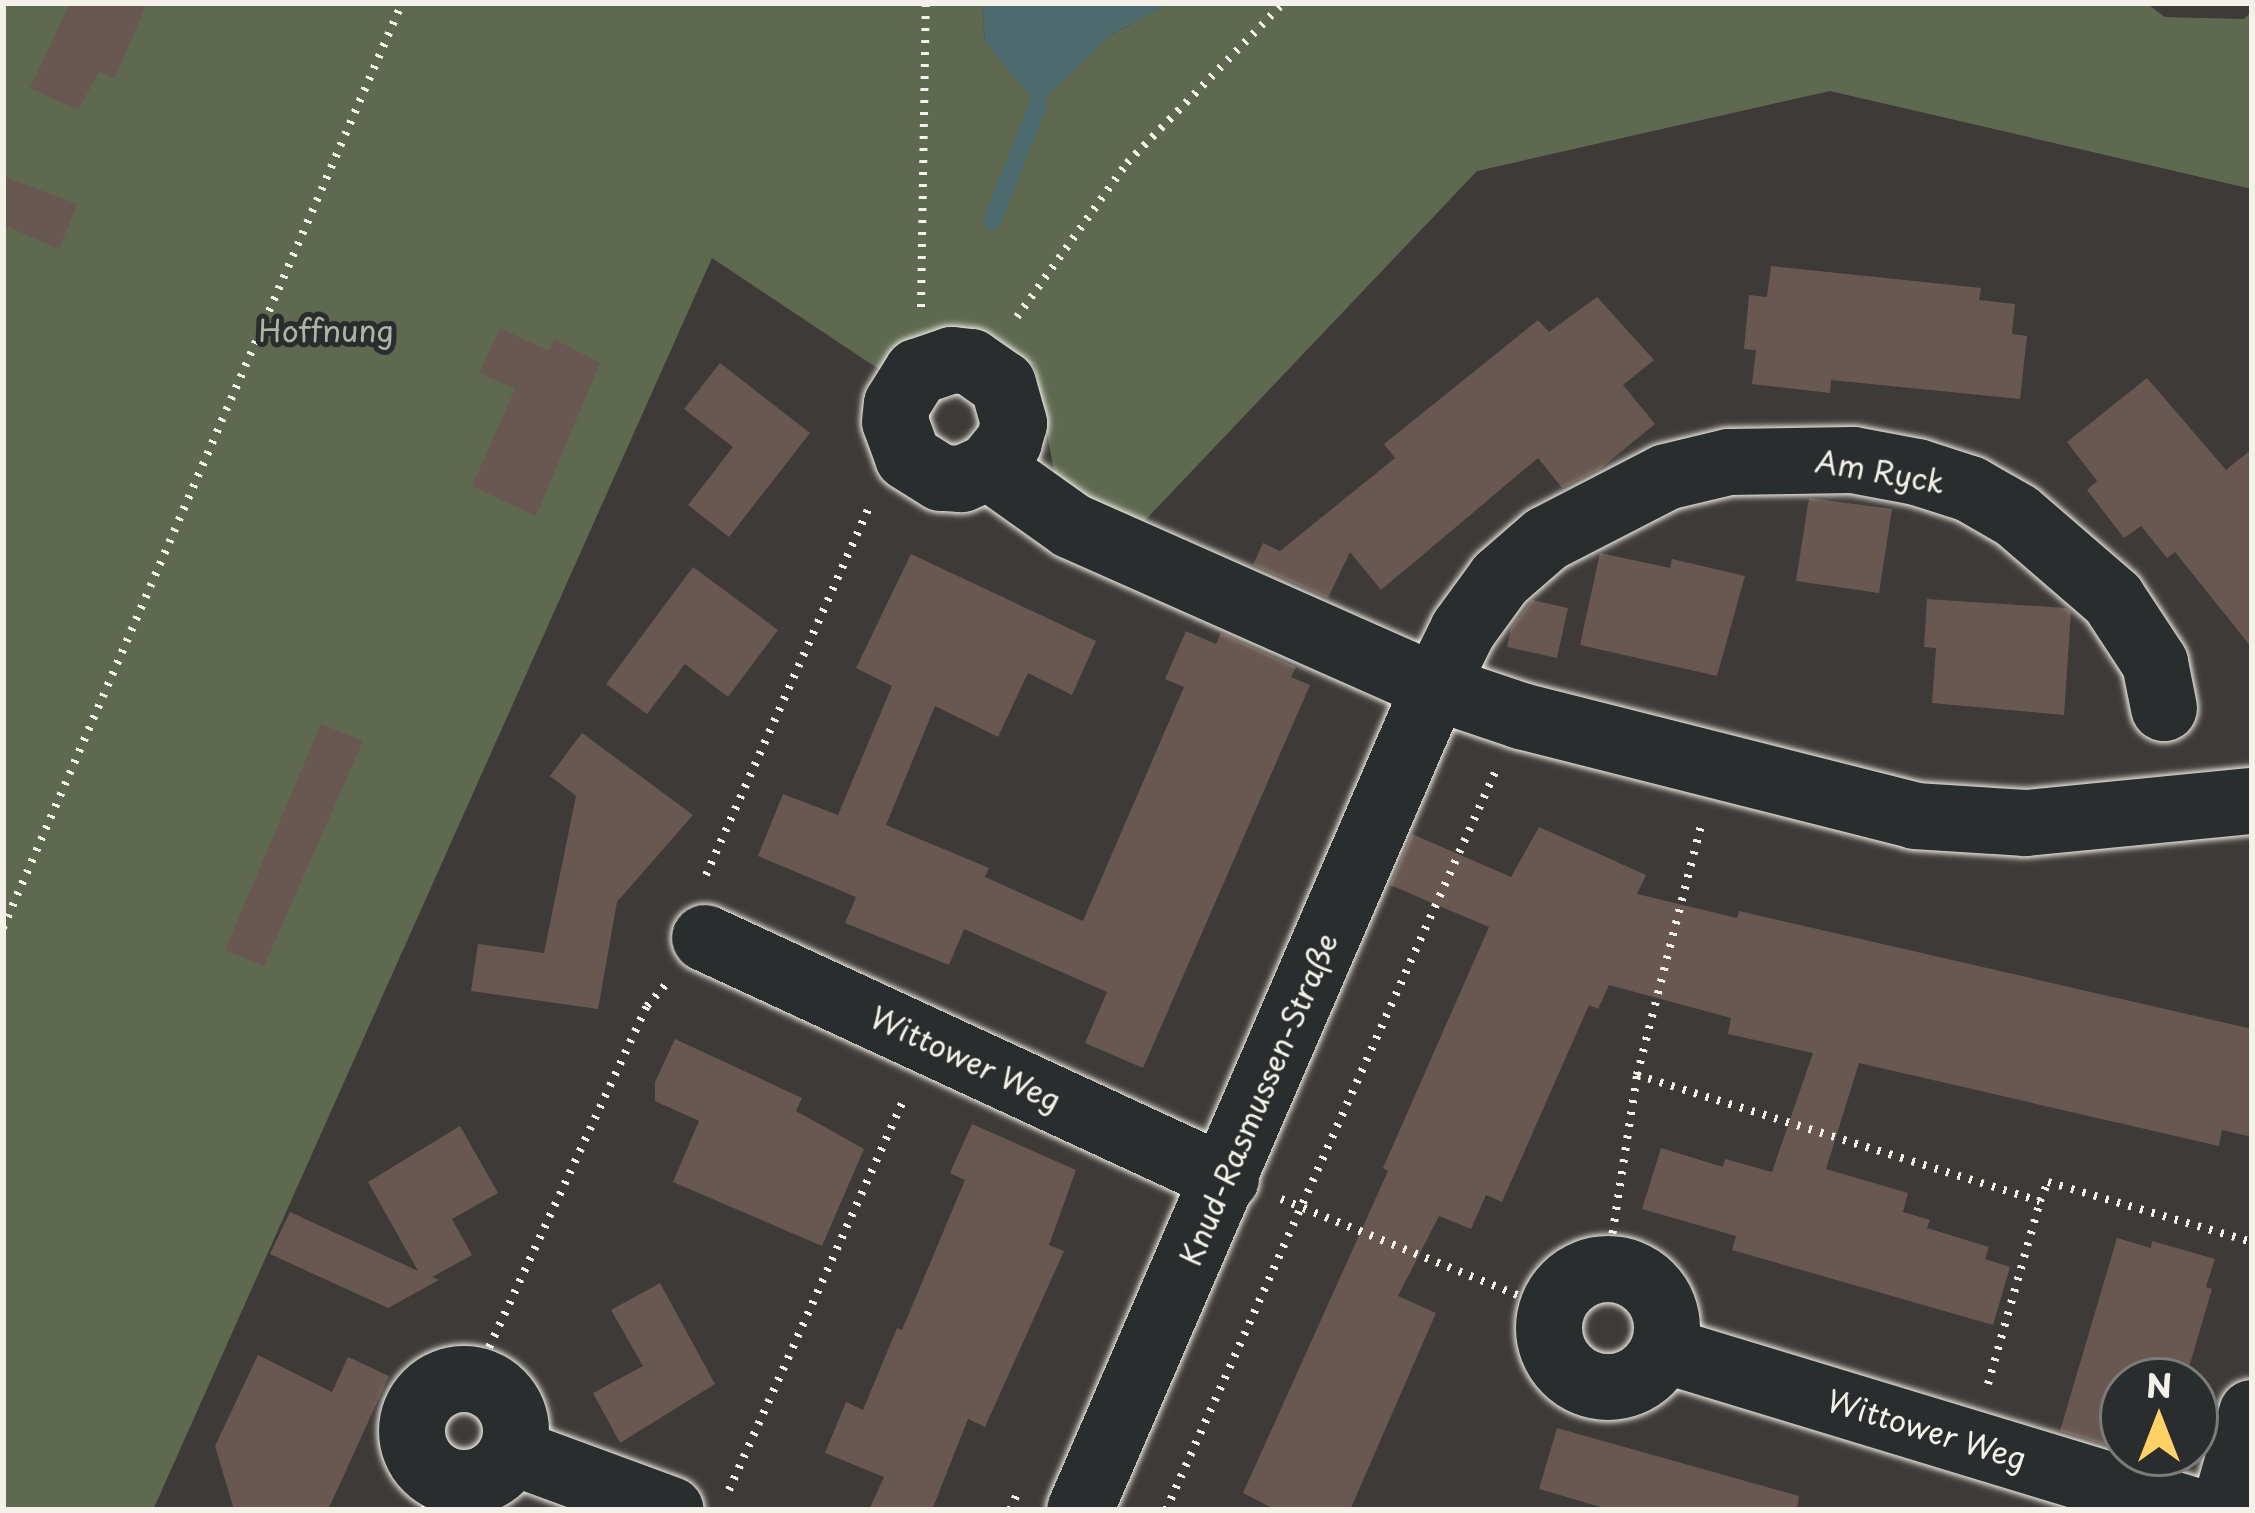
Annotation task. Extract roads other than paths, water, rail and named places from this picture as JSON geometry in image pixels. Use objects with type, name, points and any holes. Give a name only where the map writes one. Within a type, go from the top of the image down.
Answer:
[{"type":"street","points":[[954,367],[1003,384],[1015,423],[1009,442],[989,467],[962,478],[941,478],[908,457],[895,422],[904,387],[954,367]]},
{"type":"street","name":"Am Ryck","points":[[1435,687],[1463,630],[1500,579],[1546,539],[1666,477],[1730,462],[1791,457],[1853,460],[1917,472],[1970,489],[2017,515],[2113,599],[2155,663],[2164,708]]},
{"type":"street","points":[[989,467],[1072,526],[1435,687],[1521,716],[1915,816],[2026,823],[2252,801]]},
{"type":"street","name":"Knud-Rasmussen-Straße","points":[[1080,1510],[1435,687]]},
{"type":"street","name":"Wittower Weg","points":[[705,938],[1226,1179]]},
{"type":"street","points":[[1607,1269],[1640,1277],[1655,1291],[1668,1330],[1664,1350],[1654,1366],[1623,1386],[1586,1383],[1558,1360],[1550,1343],[1552,1309],[1563,1289],[1580,1276],[1607,1269]]},
{"type":"street","name":"Wittower Weg","points":[[1664,1350],[2191,1510]]},
{"type":"street","points":[[451,1380],[484,1383],[509,1404],[517,1436],[512,1452],[488,1478],[452,1484],[432,1494],[411,1430],[423,1398],[451,1380]]},
{"type":"street","points":[[2224,1510],[2252,1413]]},
{"type":"street","points":[[512,1452],[671,1510]]},
{"type":"water","points":[[982,3],[1172,3],[1112,34],[1038,105],[985,42]]},
{"type":"waterway","points":[[992,221],[1038,105]]},
{"type":"park label","name":"Hoffnung","points":[[326,330]]}]
